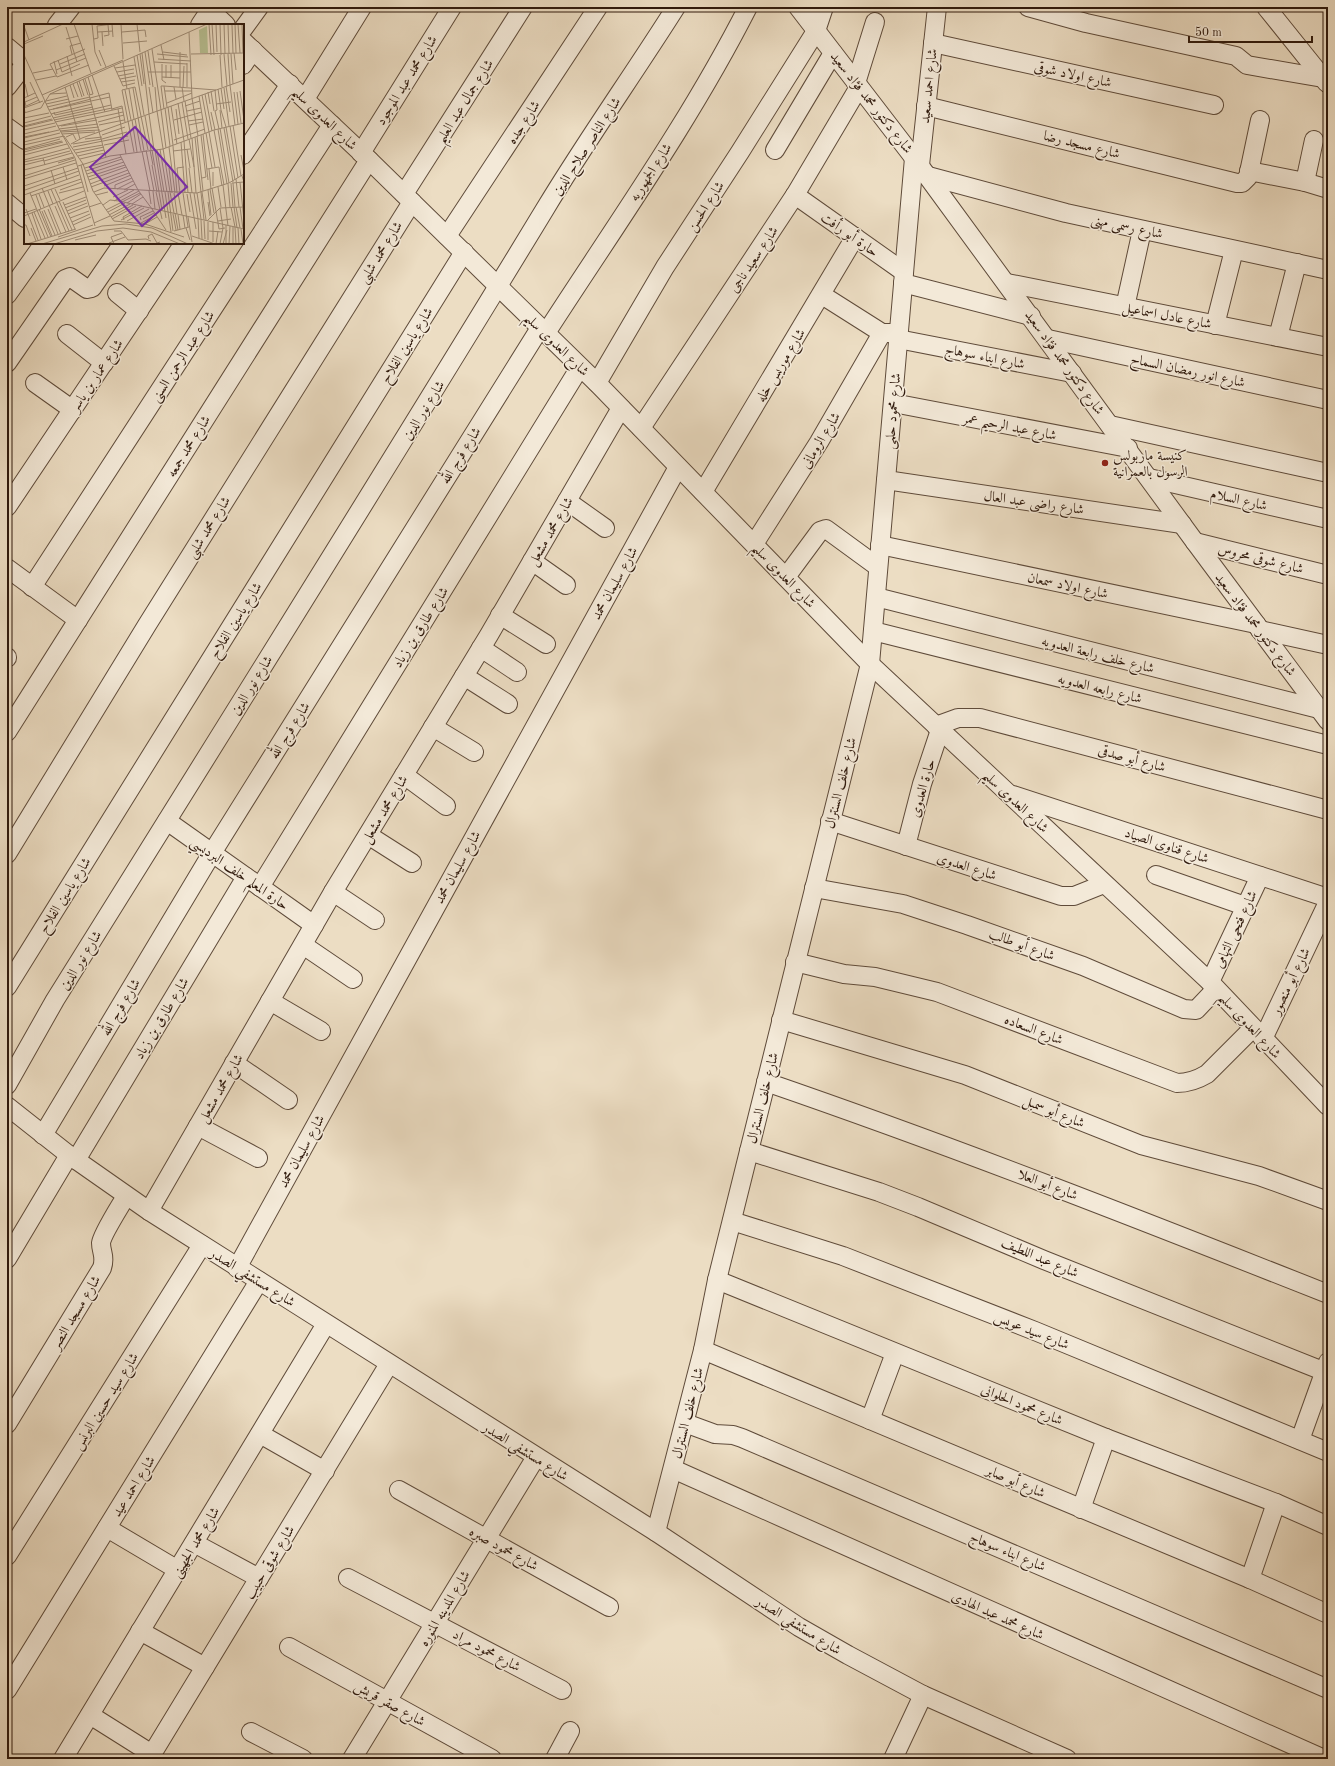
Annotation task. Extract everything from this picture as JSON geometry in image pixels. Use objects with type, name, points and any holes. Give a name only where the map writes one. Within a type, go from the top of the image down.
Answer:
[{"type":"street","points":[[58,24],[71,7]]},
{"type":"street","points":[[244,28],[259,7]]},
{"type":"street","points":[[305,98],[362,7]]},
{"type":"street","name":"شارع محمد عبد الموجود","points":[[365,156],[451,7]]},
{"type":"street","name":"شارع جمال عبد العليم","points":[[408,198],[523,7]]},
{"type":"street","name":"شارع جده","points":[[447,236],[598,7]]},
{"type":"street","name":"شارع الناصر صلاح الدين","points":[[499,287],[546,208],[676,7]]},
{"type":"street","name":"شارع الجمهوريه","points":[[543,331],[655,165],[722,58],[748,7]]},
{"type":"street","name":"شارع دكتور محمد فؤاد سعيد","points":[[798,7],[921,166],[1128,448],[1195,542],[1325,714]]},
{"type":"street","name":"شارع الحسن","points":[[596,383],[665,267],[816,31],[824,7]]},
{"type":"street","name":"شارع احمد سعيد","points":[[921,166],[937,7]]},
{"type":"street","points":[[1028,7],[1086,23],[1236,56],[1247,65],[1325,81]]},
{"type":"street","points":[[1266,7],[1325,81]]},
{"type":"street","points":[[201,24],[209,9],[225,24]]},
{"type":"street","name":"شارع سعيد ناجى","points":[[641,428],[795,195],[858,85],[875,22]]},
{"type":"street","name":"شارع اولاد شوقى","points":[[933,43],[1214,105]]},
{"type":"street","points":[[244,61],[248,45]]},
{"type":"street","name":"شارع العدوى سليم","points":[[248,45],[464,252],[580,367],[870,664],[1213,986],[1328,1105]]},
{"type":"street","points":[[7,47],[24,62]]},
{"type":"street","points":[[775,150],[833,53]]},
{"type":"street","points":[[7,87],[24,64]]},
{"type":"street","points":[[244,153],[290,84]]},
{"type":"street","name":"شارع مسجد رضا","points":[[926,106],[1243,177],[1306,182],[1328,189]]},
{"type":"street","points":[[1243,177],[1260,120]]},
{"type":"street","name":"شارع عبد الرحمن السنى","points":[[32,586],[332,125]]},
{"type":"street","points":[[7,127],[24,139]]},
{"type":"street","points":[[1306,182],[1314,140]]},
{"type":"street","name":"شارع محمد جمعه","points":[[7,732],[365,156]]},
{"type":"street","name":"شارع رسمى مهنى","points":[[921,166],[1066,213],[1328,270]]},
{"type":"street","name":"شارع محمود حلمى","points":[[870,664],[893,403],[893,334],[904,277],[921,166]]},
{"type":"street","name":"حارة أبو رأفت","points":[[795,195],[855,237],[904,277]]},
{"type":"street","name":"شارع محمد شلبى","points":[[7,854],[408,198]]},
{"type":"street","points":[[7,203],[24,217]]},
{"type":"street","points":[[1125,307],[1142,230]]},
{"type":"street","name":"شارع موريس خله","points":[[703,492],[822,295],[855,237]]},
{"type":"street","points":[[8,290],[43,244]]},
{"type":"street","points":[[7,363],[66,278],[70,277],[87,289],[92,288],[122,244]]},
{"type":"street","name":"شارع عمار بن ياسر","points":[[7,507],[183,244]]},
{"type":"street","points":[[1216,325],[1234,250]]},
{"type":"street","name":"شارع ياسين الفلاح","points":[[7,987],[464,252]]},
{"type":"street","points":[[1278,337],[1297,263]]},
{"type":"street","points":[[904,277],[1031,316]]},
{"type":"street","name":"شارع عادل اسماعيل","points":[[1006,283],[1328,347]]},
{"type":"street","name":"شارع نور الدين","points":[[7,1085],[55,1000],[499,287]]},
{"type":"street","points":[[117,293],[139,311]]},
{"type":"street","points":[[822,295],[893,334]]},
{"type":"street","name":"شارع فرج الله","points":[[43,1135],[212,853],[543,331]]},
{"type":"street","points":[[68,334],[104,363]]},
{"type":"street","name":"شارع ابناء سوهاج","points":[[893,334],[1072,373]]},
{"type":"street","name":"شارع الرومانى","points":[[754,544],[819,442],[893,334]]},
{"type":"street","name":"شارع انور رمضان السماح","points":[[1048,339],[1328,400]]},
{"type":"street","name":"شارع طارق بن زياد","points":[[7,1259],[253,882],[580,367]]},
{"type":"street","points":[[35,383],[73,410]]},
{"type":"street","name":"شارع عبد الرحيم عمر","points":[[893,403],[1128,448]]},
{"type":"street","name":"شارع محمد مشعل","points":[[149,1211],[333,892],[481,648],[621,408]]},
{"type":"street","points":[[1110,425],[1328,473]]},
{"type":"street","name":"شارع سليمان محمد","points":[[237,1268],[678,467]]},
{"type":"street","name":"شارع السلام","points":[[1149,478],[1328,519]]},
{"type":"street","name":"شارع راضى عبد العال","points":[[886,480],[1182,524]]},
{"type":"street","points":[[567,501],[605,528]]},
{"type":"street","points":[[786,577],[820,531],[826,529],[878,567]]},
{"type":"street","name":"شارع شوقى محروس","points":[[1195,542],[1328,575]]},
{"type":"street","name":"شارع اولاد سمعان","points":[[880,545],[1258,627],[1328,645]]},
{"type":"street","points":[[532,561],[566,585]]},
{"type":"street","points":[[7,568],[78,620]]},
{"type":"street","name":"شارع خلف رابعة العدويه","points":[[876,598],[1325,714]]},
{"type":"street","points":[[500,615],[546,644]]},
{"type":"street","name":"شارع رابعه العدويه","points":[[873,631],[1328,745]]},
{"type":"street","points":[[481,648],[517,672]]},
{"type":"street","name":"شارع خلف السنترال","points":[[656,1532],[703,1350],[717,1280],[870,664]]},
{"type":"street","points":[[464,676],[508,704]]},
{"type":"street","name":"شارع أبو صدقى","points":[[938,728],[958,718],[980,718],[1328,810]]},
{"type":"street","points":[[433,727],[474,752]]},
{"type":"street","name":"حارة العدوى","points":[[906,846],[938,728]]},
{"type":"street","points":[[404,775],[446,806]]},
{"type":"street","name":"شارع قناوى الصياد","points":[[1007,793],[1328,898]]},
{"type":"street","name":"حارة المعلم خلف البرديسي","points":[[167,821],[314,925]]},
{"type":"street","name":"شارع العدوى","points":[[830,821],[1065,897],[1078,895],[1104,884]]},
{"type":"street","points":[[368,835],[412,862]]},
{"type":"street","points":[[1156,875],[1245,906]]},
{"type":"street","name":"شارع فتحى التهامى","points":[[1213,986],[1245,906],[1260,876]]},
{"type":"street","name":"شارع أبو طالب","points":[[814,888],[903,904],[1083,966],[1184,1009],[1196,1010],[1213,986]]},
{"type":"street","points":[[333,892],[375,920]]},
{"type":"street","name":"شارع أبو منصور","points":[[1258,1033],[1328,902]]},
{"type":"street","points":[[302,945],[353,979]]},
{"type":"street","name":"شارع السعاده","points":[[795,962],[844,974],[875,977],[937,992],[1177,1083],[1188,1083],[1198,1080],[1258,1033]]},
{"type":"street","points":[[270,1001],[321,1031]]},
{"type":"street","name":"شارع أبو سمبل","points":[[781,1020],[965,1075],[1140,1145],[1259,1176],[1328,1201]]},
{"type":"street","points":[[234,1063],[288,1100]]},
{"type":"street","name":"شارع أبو العلا","points":[[766,1082],[885,1123],[1058,1188],[1328,1294]]},
{"type":"street","name":"شارع مستشفي الصدر","points":[[7,1107],[73,1158],[126,1196],[237,1268],[656,1532],[799,1627],[848,1656],[923,1695],[977,1721],[1067,1759]]},
{"type":"street","points":[[198,1126],[258,1158]]},
{"type":"street","name":"شارع عبد اللطيف","points":[[749,1151],[879,1192],[1044,1260],[1327,1369]]},
{"type":"street","name":"شارع مسجد النصر","points":[[7,1424],[102,1268],[105,1257],[102,1248],[102,1238],[126,1196]]},
{"type":"street","name":"شارع سيد عويس","points":[[732,1221],[843,1256],[1035,1331],[1328,1452]]},
{"type":"street","name":"شارع سيد حسين البرنس","points":[[7,1556],[202,1245]]},
{"type":"street","name":"شارع محمود الحلوانى","points":[[717,1280],[1106,1438],[1276,1502],[1328,1526]]},
{"type":"street","name":"شارع احمد عيد","points":[[7,1690],[259,1281]]},
{"type":"street","name":"شارع محمد الجهينى","points":[[63,1759],[326,1324]]},
{"type":"street","name":"شارع أبو صابر","points":[[703,1350],[1328,1614]]},
{"type":"street","points":[[870,1420],[896,1353]]},
{"type":"street","name":"شارع شوقى حبيب","points":[[151,1756],[389,1364]]},
{"type":"street","points":[[1300,1440],[1327,1369]]},
{"type":"street","name":"شارع ابناء سوهاج","points":[[685,1423],[715,1434],[733,1435],[742,1438],[1328,1689]]},
{"type":"street","points":[[260,1434],[325,1471]]},
{"type":"street","points":[[1081,1509],[1106,1438]]},
{"type":"street","name":"شارع المدينه المنوره","points":[[352,1759],[536,1457]]},
{"type":"street","name":"شارع محمد عبد الهادى","points":[[673,1469],[1324,1759]]},
{"type":"street","name":"شارع محمود صبره","points":[[399,1490],[609,1607]]},
{"type":"street","points":[[1250,1580],[1276,1502]]},
{"type":"street","points":[[107,1528],[178,1570]]},
{"type":"street","points":[[194,1543],[259,1578]]},
{"type":"street","name":"شارع محمود مراد","points":[[348,1578],[562,1690]]},
{"type":"street","points":[[140,1631],[205,1667]]},
{"type":"street","name":"شارع صقر قريش","points":[[289,1647],[492,1759]]},
{"type":"street","points":[[893,1759],[923,1695]]},
{"type":"street","points":[[90,1715],[151,1756]]},
{"type":"street","points":[[555,1759],[570,1731]]},
{"type":"street","points":[[251,1732],[303,1759]]},
{"type":"place","name":"كنيسة ماربولس الرسول بالعمرانية","points":[[1105,463]]}]
